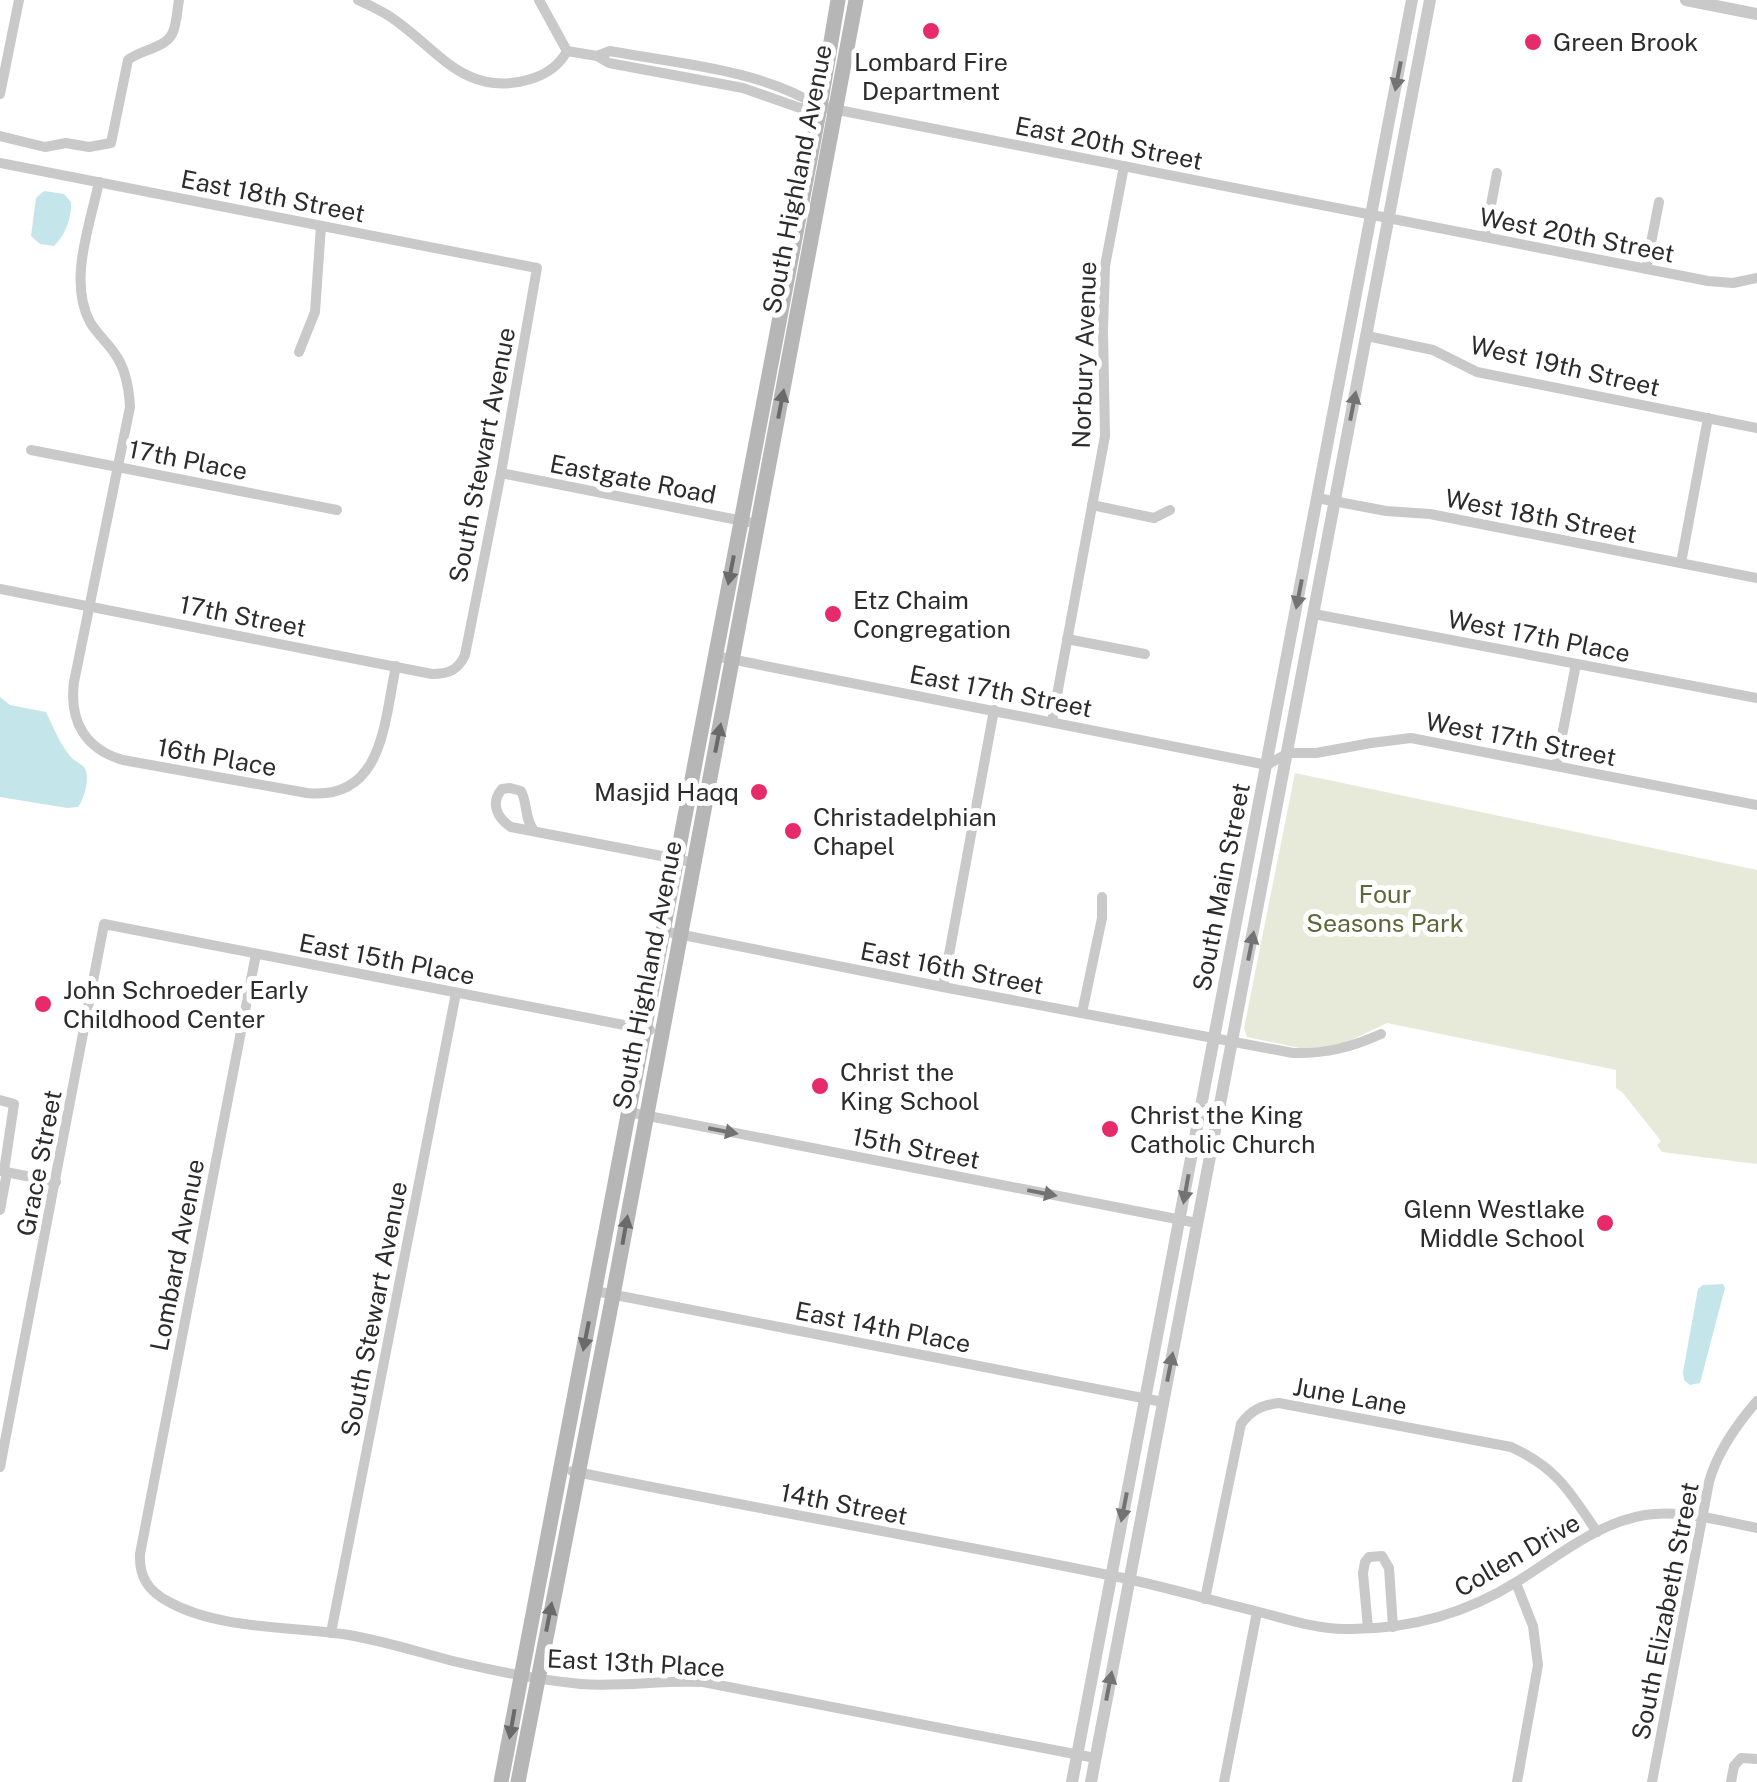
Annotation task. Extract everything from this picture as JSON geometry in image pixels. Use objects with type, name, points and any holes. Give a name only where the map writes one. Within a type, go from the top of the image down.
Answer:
[{"type":"main road","name":"South Highland Avenue","points":[[501,1782],[529,1677],[570,1471],[613,1295],[758,524],[828,108],[838,0]]},
{"type":"main road","name":"South Highland Avenue","points":[[570,1471],[594,1291],[741,521],[828,108],[856,0]]},
{"type":"main road","name":"South Highland Avenue","points":[[518,1782],[529,1677]]},
{"type":"street","points":[[0,94],[20,0]]},
{"type":"street","points":[[0,136],[44,147],[111,143],[128,60],[171,37],[179,0]]},
{"type":"street","points":[[358,0],[387,15],[445,64],[488,82],[518,82],[560,64],[567,51],[539,0]]},
{"type":"street","name":"South Main Street","points":[[1072,1782],[1163,1402],[1233,1042],[1317,498],[1412,0]]},
{"type":"street","name":"South Main Street","points":[[1090,1782],[1145,1398],[1214,1038],[1314,614],[1430,0]]},
{"type":"street","points":[[1686,0],[1757,14]]},
{"type":"street","name":"East 20th Street","points":[[567,51],[597,56],[610,51],[744,82],[828,108],[1389,218]]},
{"type":"street","name":"East 18th Street","points":[[0,163],[538,268]]},
{"type":"street","name":"Norbury Avenue","points":[[1052,722],[1105,436],[1105,266],[1124,166]]},
{"type":"street","points":[[1485,237],[1497,174]]},
{"type":"street","name":"16th Place","points":[[99,182],[80,282],[91,324],[116,354],[127,382],[130,407],[74,682],[74,713],[82,730],[97,748],[123,760],[307,793],[336,792],[366,772],[377,756],[396,666]]},
{"type":"street","points":[[1646,269],[1660,202]]},
{"type":"street","name":"West 20th Street","points":[[1389,218],[1719,283],[1757,278]]},
{"type":"street","points":[[300,352],[315,312],[321,226]]},
{"type":"street","name":"South Stewart Avenue","points":[[466,649],[538,268]]},
{"type":"street","name":"West 19th Street","points":[[1367,336],[1433,350],[1476,372],[1757,428]]},
{"type":"street","points":[[1681,563],[1708,418]]},
{"type":"street","name":"17th Place","points":[[31,450],[338,510]]},
{"type":"street","name":"Eastgate Road","points":[[501,473],[758,524]]},
{"type":"street","name":"West 18th Street","points":[[1317,498],[1386,512],[1430,514],[1757,578]]},
{"type":"street","points":[[1092,506],[1154,518],[1170,510]]},
{"type":"street","name":"17th Street","points":[[0,589],[432,674],[444,674],[458,666],[466,649]]},
{"type":"street","name":"West 17th Place","points":[[1314,614],[1757,698]]},
{"type":"street","points":[[1066,639],[1145,654]]},
{"type":"street","name":"East 17th Street","points":[[715,656],[1052,722],[1278,759]]},
{"type":"street","points":[[1556,766],[1576,664]]},
{"type":"street","points":[[943,987],[994,710]]},
{"type":"street","name":"West 17th Street","points":[[1278,759],[1412,738],[1757,805]]},
{"type":"street","points":[[534,831],[527,822],[521,790],[502,789],[495,804],[511,827],[694,863]]},
{"type":"street","points":[[1082,1013],[1102,918],[1102,897]]},
{"type":"street","name":"East 15th Place","points":[[104,924],[662,1032]]},
{"type":"street","name":"Grace Street","points":[[0,1467],[104,924]]},
{"type":"street","name":"East 16th Street","points":[[663,931],[1294,1052],[1338,1050],[1381,1034]]},
{"type":"street","name":"Lombard Avenue","points":[[139,1564],[256,954]]},
{"type":"street","name":"South Stewart Avenue","points":[[331,1632],[456,993]]},
{"type":"street","points":[[0,1100],[14,1104],[0,1210]]},
{"type":"street","name":"15th Street","points":[[628,1112],[1198,1224]]},
{"type":"street","points":[[4,1171],[56,1182]]},
{"type":"street","name":"East 14th Place","points":[[594,1291],[1163,1402]]},
{"type":"street","name":"South Elizabeth Street","points":[[1652,1782],[1712,1472],[1727,1442],[1757,1401]]},
{"type":"street","name":"June Lane","points":[[1205,1599],[1241,1424],[1246,1416],[1267,1404],[1279,1403],[1511,1448],[1562,1480],[1597,1532]]},
{"type":"street","name":"14th Street","points":[[570,1471],[1120,1578]]},
{"type":"street","name":"Collen Drive","points":[[1120,1578],[1329,1628],[1393,1628],[1459,1612],[1597,1532],[1640,1516],[1669,1514],[1757,1528]]},
{"type":"street","points":[[1368,1628],[1363,1568],[1369,1557],[1375,1555],[1382,1556],[1389,1568],[1393,1628]]},
{"type":"street","name":"East 13th Place","points":[[139,1564],[145,1584],[158,1596],[206,1616],[274,1628],[331,1632],[529,1677],[601,1685],[703,1682],[1095,1758]]},
{"type":"street","points":[[1516,1582],[1533,1626],[1538,1665],[1517,1782]]},
{"type":"street","points":[[1224,1782],[1258,1612]]},
{"type":"street","points":[[1731,1782],[1734,1766],[1741,1758],[1757,1759]]},
{"type":"green space","name":"Four Seasons Park","points":[[1295,773],[1757,870],[1757,1164],[1662,1152],[1657,1145],[1661,1141],[1616,1088],[1616,1070],[1387,1023],[1341,1045],[1304,1049],[1247,1037],[1244,1028]]},
{"type":"water","points":[[44,191],[64,194],[71,202],[67,226],[54,246],[40,244],[31,236],[36,198]]},
{"type":"water","points":[[0,697],[10,705],[46,712],[67,752],[86,771],[86,788],[78,807],[0,797]]},
{"type":"water","points":[[1723,1284],[1700,1383],[1690,1385],[1683,1372],[1698,1289]]},
{"type":"place","name":"Lombard Fire Department","points":[[931,31]]},
{"type":"place","name":"Green Brook","points":[[1533,42]]},
{"type":"place","name":"Etz Chaim Congregation","points":[[833,614]]},
{"type":"place","name":"Masjid Haqq","points":[[759,792]]},
{"type":"place","name":"Christadelphian Chapel","points":[[793,831]]},
{"type":"place","name":"John Schroeder Early Childhood Center","points":[[43,1004]]},
{"type":"place","name":"Christ the King School","points":[[820,1086]]},
{"type":"place","name":"Christ the King Catholic Church","points":[[1110,1129]]},
{"type":"place","name":"Glenn Westlake Middle School","points":[[1605,1223]]}]
